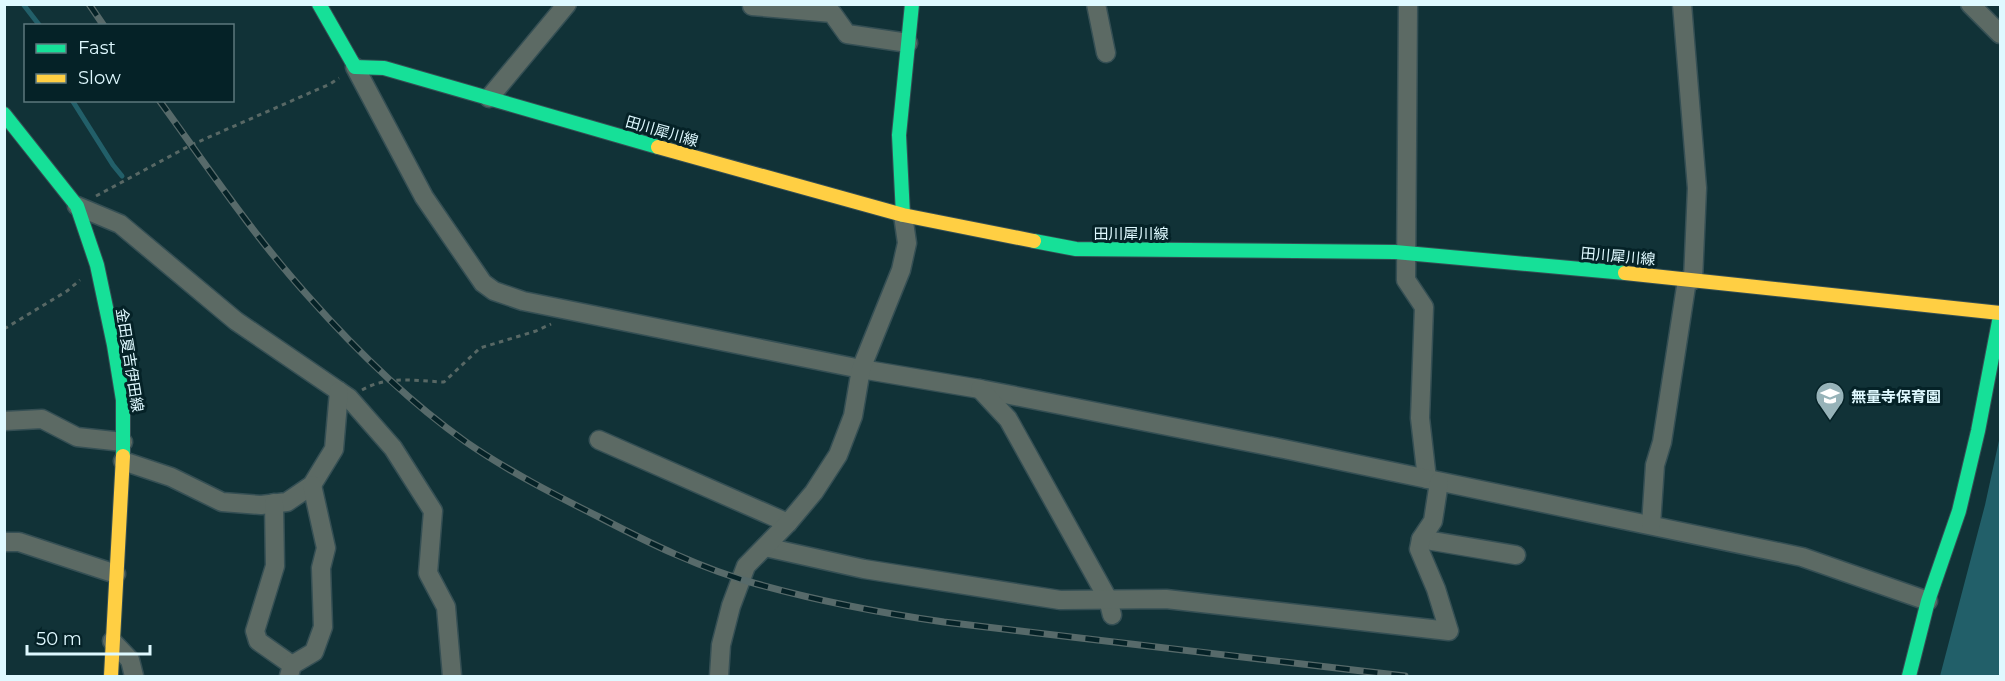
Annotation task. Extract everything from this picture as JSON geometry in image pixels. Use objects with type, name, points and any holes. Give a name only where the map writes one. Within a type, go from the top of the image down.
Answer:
[{"type":"main road","points":[[319,4],[355,67]]},
{"type":"main road","points":[[903,215],[899,135],[912,4]]},
{"type":"main road","name":"田川犀川線","points":[[355,67],[384,68],[903,215],[1076,249],[1407,253],[1690,280],[2001,315],[1978,431],[1959,511],[1928,601],[1909,676]]},
{"type":"main road","name":"金田夏吉伊田線","points":[[4,114],[77,206],[97,265],[114,345],[123,400],[123,461],[111,676]]},
{"type":"street","points":[[489,98],[567,4]]},
{"type":"street","points":[[1096,4],[1106,53]]},
{"type":"street","points":[[765,547],[864,569],[1110,607],[1166,599],[1449,631],[1436,589],[1419,549],[1421,539],[1433,521],[1433,480],[1420,418],[1424,307],[1406,280],[1408,4]]},
{"type":"street","points":[[1651,525],[1655,465],[1662,442],[1690,280],[1697,188],[1682,4]]},
{"type":"street","points":[[1970,4],[2001,34]]},
{"type":"street","points":[[752,6],[832,13],[848,34],[908,43]]},
{"type":"street","points":[[355,67],[424,197],[483,283],[494,291],[523,301],[861,369],[980,389],[1284,449],[1802,557],[1928,601]]},
{"type":"street","points":[[77,206],[120,224],[236,321],[344,394],[393,447],[433,511],[428,573],[446,607],[452,676]]},
{"type":"street","points":[[719,676],[721,645],[731,606],[746,566],[788,523],[814,492],[838,455],[853,416],[861,369],[901,270],[907,243],[903,215]]},
{"type":"street","points":[[980,389],[1008,419],[1110,607]]},
{"type":"street","points":[[123,461],[171,477],[222,502],[261,505],[287,502],[312,485],[334,449],[344,394]]},
{"type":"street","points":[[4,421],[42,419],[77,437],[123,442]]},
{"type":"street","points":[[599,440],[788,523]]},
{"type":"street","points":[[274,503],[275,566],[255,631],[258,641],[290,671],[314,651],[323,627],[321,568],[326,548],[312,485]]},
{"type":"street","points":[[1421,539],[1516,555]]},
{"type":"street","points":[[4,542],[19,542],[116,574]]},
{"type":"street","points":[[112,641],[130,660],[134,676]]},
{"type":"path","points":[[77,206],[191,145],[330,84],[355,67]]},
{"type":"path","points":[[4,329],[67,291],[97,265]]},
{"type":"path","points":[[344,394],[391,379],[444,382],[480,348],[536,331],[556,321],[570,310]]},
{"type":"water","points":[[2000,436],[2000,676],[1940,676],[1985,505]]},
{"type":"waterway","points":[[23,4],[38,24]]},
{"type":"waterway","points":[[73,102],[122,176]]},
{"type":"railway","points":[[89,4],[103,24]]},
{"type":"railway","points":[[160,102],[231,200],[288,273],[344,335],[403,392],[444,426],[498,463],[656,546],[736,578],[826,601],[897,615],[1405,676]]},
{"type":"traffic: fast","points":[[319,4],[355,67],[384,68],[658,147]]},
{"type":"traffic: fast","points":[[903,215],[899,135],[912,4]]},
{"type":"traffic: fast","points":[[4,114],[77,206],[97,265],[114,345],[123,400],[123,456]]},
{"type":"traffic: fast","points":[[1034,241],[1076,249],[1395,252],[1625,273]]},
{"type":"traffic: fast","points":[[1909,676],[1928,601],[1959,511],[1978,431],[2000,316]]},
{"type":"traffic: slow","points":[[658,147],[903,215],[1034,241]]},
{"type":"traffic: slow","points":[[1625,273],[2000,313]]},
{"type":"traffic: slow","points":[[111,676],[123,456]]},
{"type":"place","name":"無量寺保育園","points":[[1830,422]]}]
